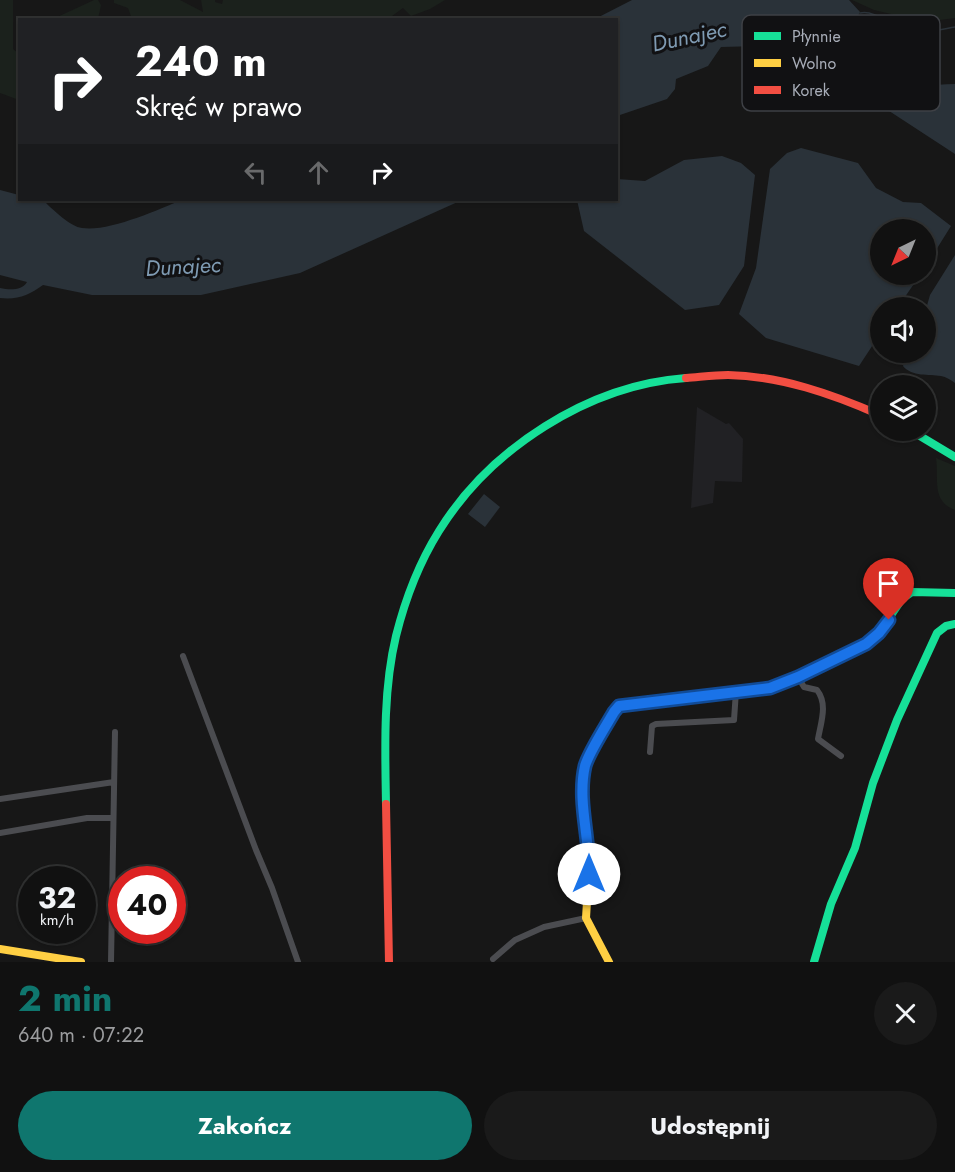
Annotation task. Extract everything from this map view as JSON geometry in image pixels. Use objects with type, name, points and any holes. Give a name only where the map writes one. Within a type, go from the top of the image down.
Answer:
[{"type":"street","points":[[389,962],[386,727],[393,653],[404,608],[419,567],[436,536],[467,492],[529,435],[570,411],[620,391],[666,380],[717,375],[763,378],[802,386],[870,412]]},
{"type":"street","points":[[928,441],[955,457]]},
{"type":"street","points":[[609,962],[586,918],[590,852],[582,788],[586,764],[619,706],[770,688],[866,644],[879,633],[902,600],[912,592],[955,593]]},
{"type":"street","points":[[814,962],[831,904],[855,848],[873,783],[897,720],[937,633],[946,626],[955,624]]},
{"type":"street","points":[[183,656],[298,962]]},
{"type":"street","points":[[798,677],[804,687],[817,690],[822,697],[824,709],[818,739],[841,756]]},
{"type":"street","points":[[650,752],[652,726],[656,724],[734,720],[736,691]]},
{"type":"street","points":[[111,962],[115,732]]},
{"type":"street","points":[[0,799],[114,782]]},
{"type":"street","points":[[0,833],[87,818],[113,818]]},
{"type":"street","points":[[492,961],[515,940],[544,927],[586,918]]},
{"type":"street","points":[[0,949],[81,962]]},
{"type":"shaded area","points":[[0,0],[13,0],[13,49],[18,53],[18,100],[0,93]]},
{"type":"shaded area","points":[[94,0],[98,0],[101,5],[98,18],[55,18]]},
{"type":"shaded area","points":[[114,0],[180,0],[203,12],[201,0],[215,0],[222,4],[223,0],[445,0],[411,16],[403,8],[392,18],[132,18],[128,8],[114,3]]},
{"type":"shaded area","points":[[852,0],[955,0],[955,18],[940,20],[940,15],[895,15],[874,10]]},
{"type":"shaded area","points":[[697,407],[726,424],[729,423],[743,439],[742,482],[715,481],[713,503],[691,508]]},
{"type":"shaded area","points":[[936,458],[955,466],[955,510],[947,506],[939,495]]},
{"type":"water","name":"Dunajec","points":[[632,0],[849,0],[860,12],[858,15],[742,15],[742,46],[721,47],[708,66],[676,79],[675,89],[667,99],[618,116],[618,18],[597,18]]},
{"type":"water","points":[[955,84],[955,154],[889,111],[940,111],[940,85]]},
{"type":"water","points":[[801,148],[858,163],[876,188],[903,202],[921,203],[951,226],[936,250],[936,219],[870,219],[870,285],[913,285],[905,297],[870,297],[870,349],[859,366],[766,338],[739,314],[756,268],[770,169],[787,153]]},
{"type":"water","points":[[722,156],[741,163],[755,175],[744,266],[719,305],[685,310],[584,231],[577,201],[618,201],[618,179],[645,181],[684,160]]},
{"type":"water","name":"Dunajec","points":[[0,190],[18,195],[18,201],[44,201],[62,217],[82,228],[119,224],[179,201],[460,201],[300,273],[201,295],[92,295],[43,285],[23,296],[0,298],[0,288],[19,288],[27,282],[0,275]]},
{"type":"water","points":[[955,255],[955,383],[943,376],[911,372],[903,366],[904,363],[936,363],[936,297],[929,297]]},
{"type":"water","points":[[484,494],[500,507],[485,527],[468,514]]},
{"type":"waterway","points":[[860,13],[874,15]]},
{"type":"waterway","points":[[940,30],[955,27]]},
{"type":"traffic: fast","points":[[386,804],[386,720],[389,677],[396,636],[408,595],[425,556],[460,501],[485,473],[514,448],[545,426],[578,408],[613,393],[649,383],[686,378]]},
{"type":"traffic: fast","points":[[928,441],[955,457]]},
{"type":"traffic: fast","points":[[660,701],[770,688],[866,644],[879,633],[902,599],[912,592],[955,593]]},
{"type":"traffic: fast","points":[[814,962],[831,904],[855,848],[873,783],[897,720],[937,633],[946,626],[955,624]]},
{"type":"traffic: slow","points":[[609,962],[586,918],[590,852],[582,787],[586,764],[613,712],[619,706],[660,701]]},
{"type":"traffic: slow","points":[[0,949],[81,962]]},
{"type":"traffic: jam","points":[[686,378],[728,375],[767,379],[825,393],[870,411]]},
{"type":"traffic: jam","points":[[386,804],[389,962]]},
{"type":"route","points":[[589,874],[590,852],[582,788],[586,764],[619,706],[770,688],[866,644],[889,620]]}]
